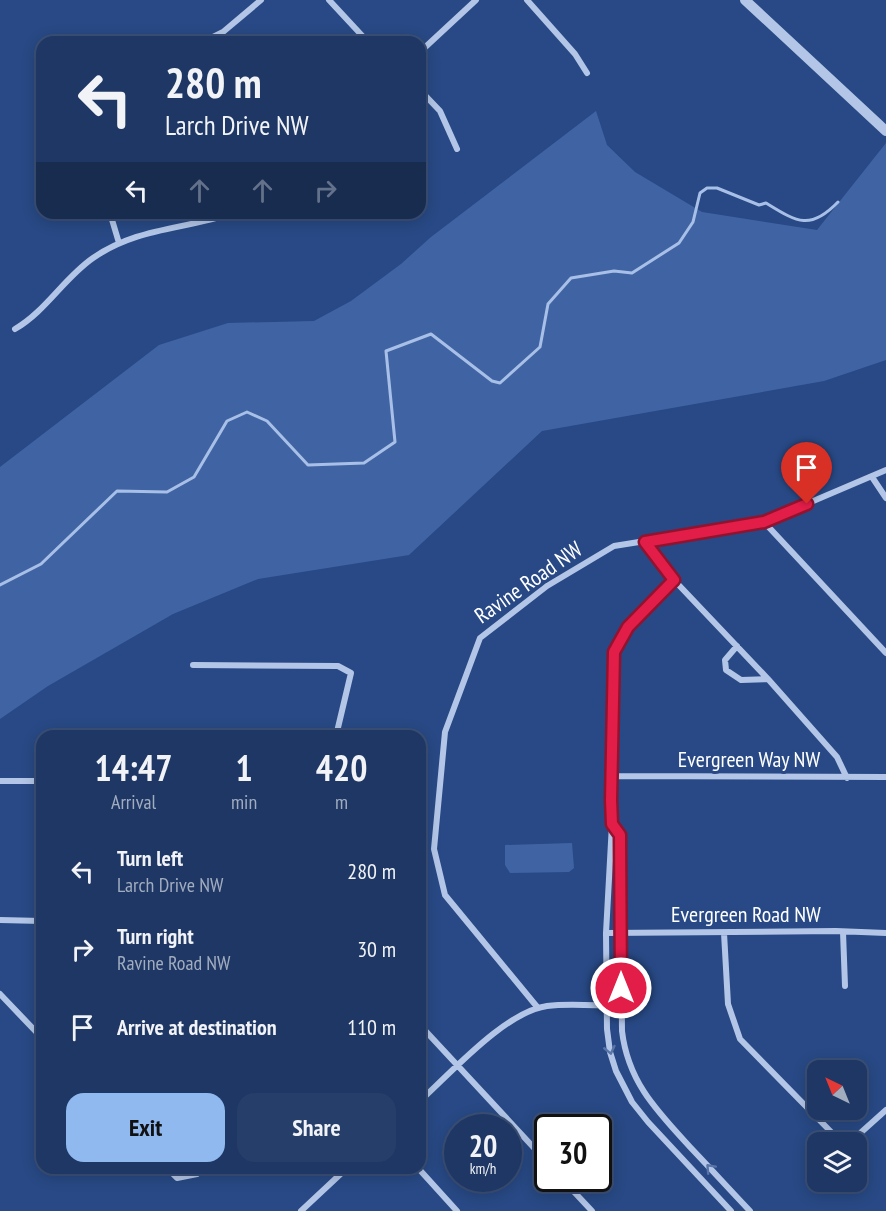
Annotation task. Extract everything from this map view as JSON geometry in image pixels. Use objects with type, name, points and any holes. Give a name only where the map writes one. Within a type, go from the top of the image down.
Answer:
[{"type":"street","points":[[215,36],[261,0]]},
{"type":"street","points":[[329,0],[362,36]]},
{"type":"street","points":[[426,46],[476,0]]},
{"type":"street","points":[[527,0],[575,54],[587,73]]},
{"type":"street","points":[[745,0],[886,131]]},
{"type":"street","points":[[426,96],[440,111],[457,148]]},
{"type":"street","points":[[112,219],[119,243]]},
{"type":"street","points":[[15,329],[35,315],[93,258],[119,243],[149,232],[215,219]]},
{"type":"street","name":"Ravine Road NW","points":[[538,1008],[445,895],[434,849],[445,732],[480,638],[547,586],[614,546],[764,522],[886,470]]},
{"type":"street","points":[[872,477],[886,498]]},
{"type":"street","points":[[764,522],[886,653]]},
{"type":"street","points":[[645,542],[674,580],[768,679],[837,757],[847,778]]},
{"type":"street","points":[[674,580],[628,627],[614,652],[612,824],[606,933],[607,1029],[610,1052],[616,1071],[632,1102],[731,1211]]},
{"type":"street","points":[[737,646],[725,660],[726,670],[741,680],[768,679]]},
{"type":"street","points":[[193,665],[338,666],[345,669],[351,673],[337,730]]},
{"type":"street","name":"Evergreen Way NW","points":[[611,776],[886,777]]},
{"type":"street","points":[[0,781],[36,781]]},
{"type":"street","points":[[612,824],[620,835],[621,1006],[623,1044],[628,1062],[641,1089],[657,1111],[750,1211]]},
{"type":"street","points":[[0,920],[36,921]]},
{"type":"street","points":[[843,932],[845,986]]},
{"type":"street","name":"Evergreen Road NW","points":[[606,933],[886,933]]},
{"type":"street","points":[[724,933],[728,1004],[740,1039],[838,1139],[857,1136],[886,1110]]},
{"type":"street","points":[[0,994],[36,1032]]},
{"type":"street","points":[[426,1095],[503,1026],[524,1013],[538,1008],[566,1005],[621,1006]]},
{"type":"street","points":[[426,1031],[534,1148]]},
{"type":"street","points":[[173,1174],[177,1178],[196,1174]]},
{"type":"street","points":[[301,1211],[341,1174]]},
{"type":"street","points":[[423,1174],[457,1211]]},
{"type":"street","points":[[574,1192],[592,1211]]},
{"type":"shaded area","points":[[596,111],[607,145],[635,172],[702,212],[817,230],[886,143],[886,360],[824,381],[542,431],[409,555],[258,579],[173,614],[48,686],[0,719],[0,467],[159,345],[228,323],[314,321],[351,301]]},
{"type":"shaded area","points":[[572,843],[574,868],[569,872],[510,873],[505,865],[505,845]]},
{"type":"waterway","points":[[0,585],[41,564],[117,491],[167,492],[194,477],[227,421],[247,412],[267,421],[308,465],[364,463],[395,442],[386,351],[431,334],[492,381],[500,383],[540,347],[548,304],[571,278],[614,271],[632,273],[679,243],[693,222],[700,193],[707,188],[717,188],[759,205],[766,203],[786,215],[803,221],[819,217],[838,202]]},
{"type":"route","points":[[621,988],[620,835],[612,824],[611,800],[614,652],[628,627],[674,580],[645,542],[764,522],[807,504]]}]
